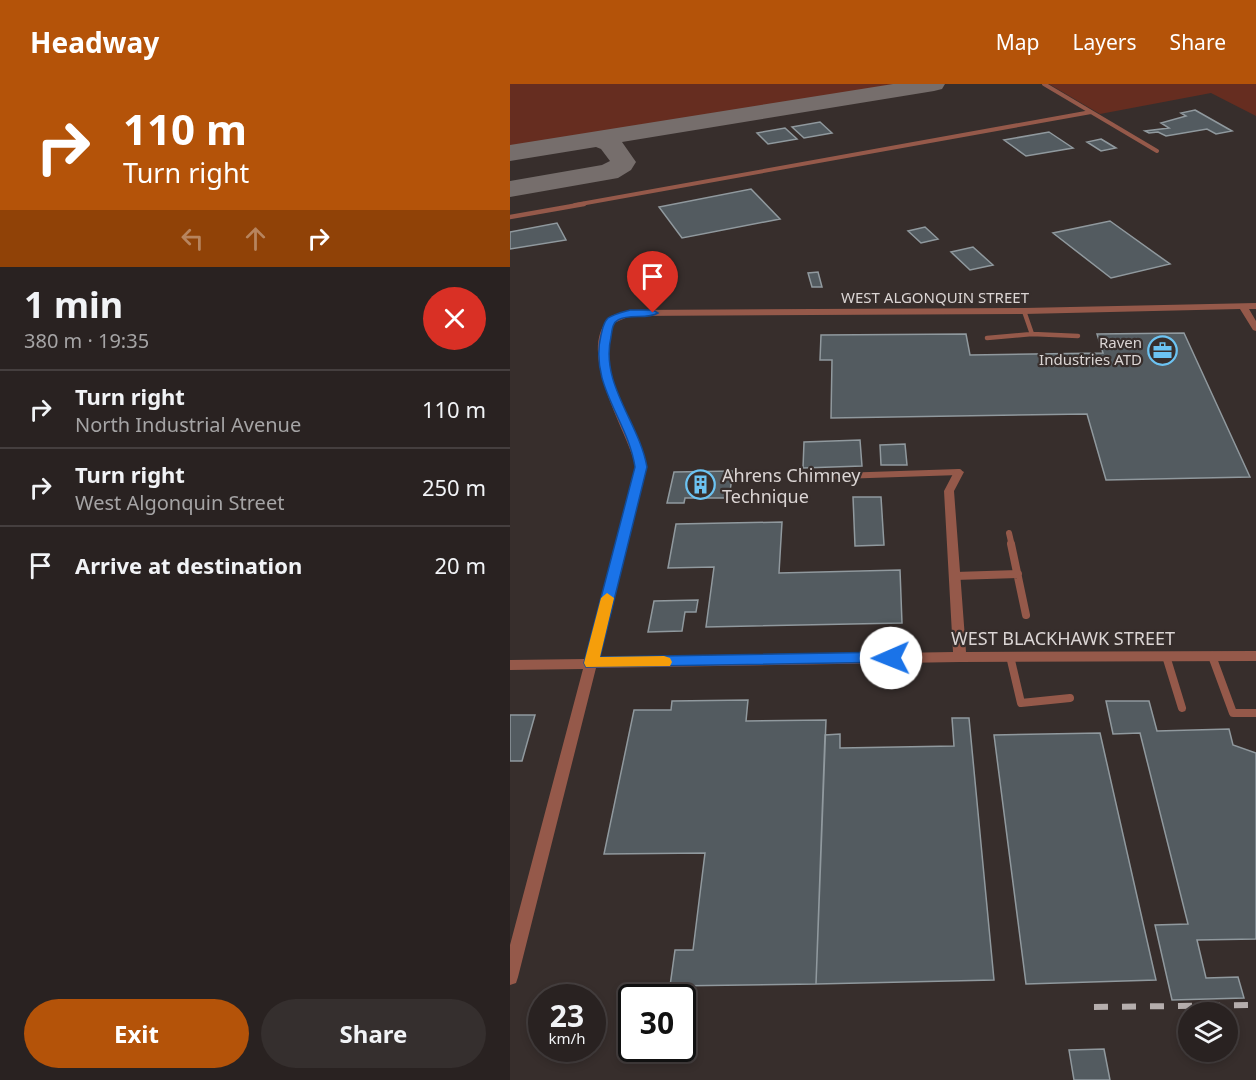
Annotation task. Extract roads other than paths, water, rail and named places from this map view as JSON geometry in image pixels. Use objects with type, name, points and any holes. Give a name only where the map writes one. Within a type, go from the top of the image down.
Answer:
[{"type":"street","points":[[1243,306],[1256,328]]},
{"type":"street","name":"WEST ALGONQUIN STREET","points":[[591,663],[641,467],[638,450],[608,385],[602,352],[609,323],[614,318],[630,313],[1024,311],[1256,306]]},
{"type":"street","points":[[959,472],[949,491],[960,657]]},
{"type":"street","name":"WEST BLACKHAWK STREET","points":[[510,665],[1010,656],[1256,656]]},
{"type":"street","points":[[510,977],[591,663]]},
{"type":"lane","points":[[1044,84],[1156,151]]},
{"type":"lane","points":[[510,217],[1091,112]]},
{"type":"lane","points":[[1024,311],[1032,334]]},
{"type":"lane","points":[[987,338],[1032,334],[1078,336]]},
{"type":"lane","points":[[810,477],[959,472]]},
{"type":"lane","points":[[1009,533],[1026,615]]},
{"type":"lane","points":[[954,576],[1018,574]]},
{"type":"lane","points":[[1010,656],[1021,702],[1070,698]]},
{"type":"lane","points":[[1166,656],[1182,708]]},
{"type":"lane","points":[[1212,656],[1233,713],[1256,712]]},
{"type":"railway","points":[[1094,1007],[1256,1005]]},
{"type":"place","name":"Raven Industries ATD","points":[[1163,351]]},
{"type":"place","name":"Ahrens Chimney Technique","points":[[701,485]]}]
